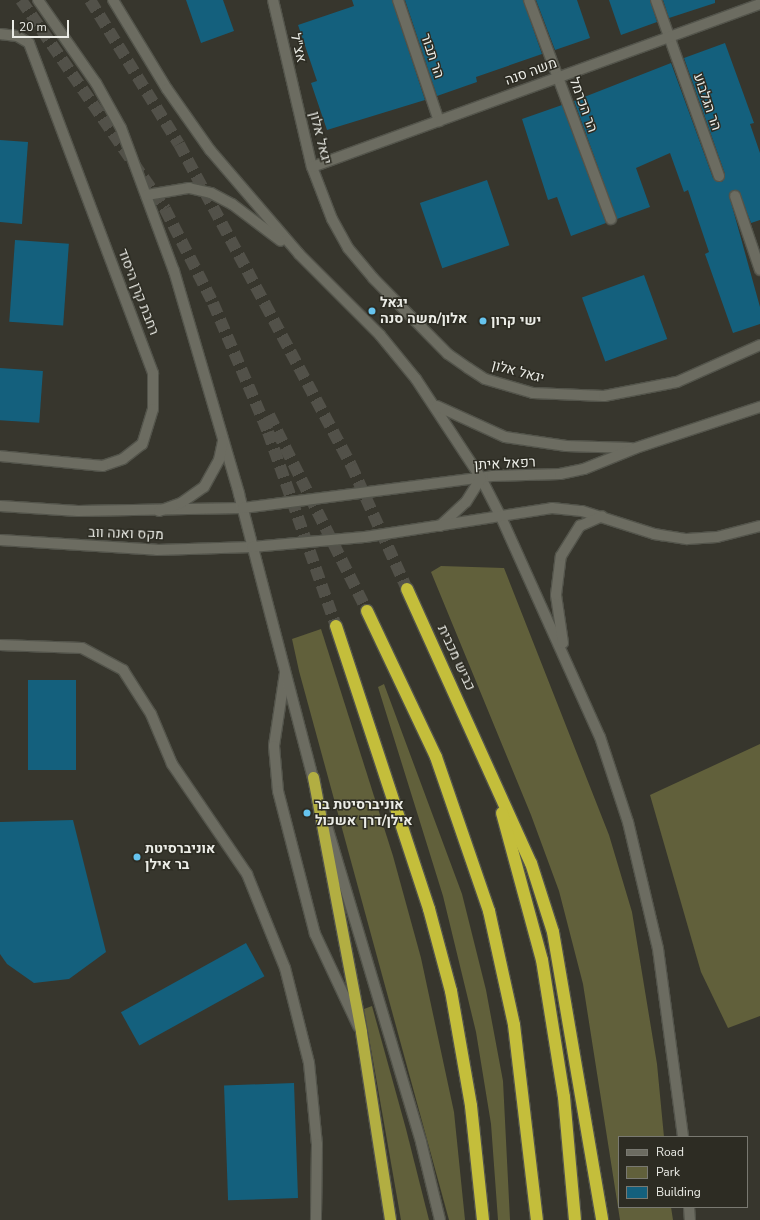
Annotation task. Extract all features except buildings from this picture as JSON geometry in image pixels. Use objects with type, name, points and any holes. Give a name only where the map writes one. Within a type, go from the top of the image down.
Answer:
[{"type":"highway","name":"כביש מכבית","points":[[407,589],[477,740]]},
{"type":"highway","points":[[367,611],[436,757],[489,911],[514,1025],[537,1220]]},
{"type":"highway","points":[[336,626],[429,909],[451,991],[470,1106],[483,1220]]},
{"type":"highway","points":[[477,740],[519,867],[542,960],[564,1097],[575,1220]]},
{"type":"highway","points":[[477,740],[531,863],[553,932],[602,1220]]},
{"type":"highway","points":[[313,777],[361,1032],[390,1220]]},
{"type":"main road","points":[[38,0],[108,104],[147,195],[174,271],[224,439],[313,777],[418,1134],[440,1220]]},
{"type":"main road","points":[[113,0],[167,89],[210,150],[299,254],[380,335],[435,405],[481,478],[501,517],[566,659],[606,755],[644,883],[668,1012],[683,1136]]},
{"type":"main road","name":"אצ\"ל","points":[[273,0],[296,102]]},
{"type":"main road","name":"הר תבור","points":[[398,0],[439,121]]},
{"type":"main road","name":"הר הכרמל","points":[[529,0],[611,219]]},
{"type":"main road","name":"הר הגלבוע","points":[[656,0],[719,176]]},
{"type":"main road","name":"משה סנה","points":[[312,167],[760,4]]},
{"type":"main road","name":"רחבת קרן היסוד","points":[[0,34],[18,36],[29,43],[153,373],[153,409],[142,444],[123,459],[103,466],[0,456]]},
{"type":"main road","name":"יגאל אלון","points":[[296,102],[312,167],[348,248],[448,354],[485,379],[533,393],[604,396],[677,382],[760,345]]},
{"type":"main road","points":[[147,195],[189,188],[211,193],[232,204],[299,254]]},
{"type":"main road","points":[[735,196],[760,270]]},
{"type":"main road","points":[[435,405],[505,437],[566,446],[636,448]]},
{"type":"main road","name":"רפאל איתן","points":[[243,508],[481,478],[560,474],[599,464],[636,448],[760,407]]},
{"type":"main road","points":[[159,511],[181,503],[204,487],[219,460],[224,439]]},
{"type":"main road","points":[[439,526],[466,502],[481,478]]},
{"type":"main road","name":"מקס ואנה ווב","points":[[0,506],[159,511],[243,508]]},
{"type":"main road","points":[[252,548],[439,526],[552,508],[602,516],[654,534],[687,539],[717,537],[760,526]]},
{"type":"main road","points":[[566,659],[556,595],[561,556],[580,526],[602,516]]},
{"type":"main road","name":"מקס ואנה ווב","points":[[0,540],[157,550],[252,548]]},
{"type":"main road","points":[[0,645],[82,648],[123,670],[151,714],[172,764],[246,874],[285,968],[309,1063],[317,1144],[316,1220]]},
{"type":"main road","points":[[285,673],[274,746],[278,791],[313,929],[361,1032]]},
{"type":"main road","points":[[689,1208],[690,1220]]},
{"type":"green space","points":[[441,566],[504,568],[609,835],[632,912],[657,1064],[664,1136],[618,1136],[618,1207],[583,984],[559,891],[531,815],[431,572]]},
{"type":"green space","points":[[321,629],[393,856],[421,958],[454,1112],[465,1220],[449,1220],[299,671],[292,639]]},
{"type":"green space","points":[[384,684],[462,894],[486,990],[503,1081],[510,1220],[498,1220],[491,1124],[476,1032],[443,896],[378,687]]},
{"type":"green space","points":[[760,744],[760,1016],[728,1028],[701,972],[650,795]]},
{"type":"green space","points":[[372,1006],[429,1220],[401,1220],[364,1009]]},
{"type":"green space","points":[[618,1208],[671,1208],[673,1220],[620,1220]]},
{"type":"tunnel","points":[[21,0],[165,209],[213,303],[268,432],[336,626]]},
{"type":"tunnel","points":[[90,0],[179,144],[351,465],[407,589]]},
{"type":"tunnel","points":[[269,415],[367,611]]},
{"type":"place","name":"יגאל אלון/משה סנה","points":[[372,311]]},
{"type":"place","name":"ישי קרון","points":[[483,321]]},
{"type":"place","name":"אוניברסיטת בר אילן/דרך אשכול","points":[[307,813]]},
{"type":"place","name":"אוניברסיטת בר אילן","points":[[137,857]]}]
